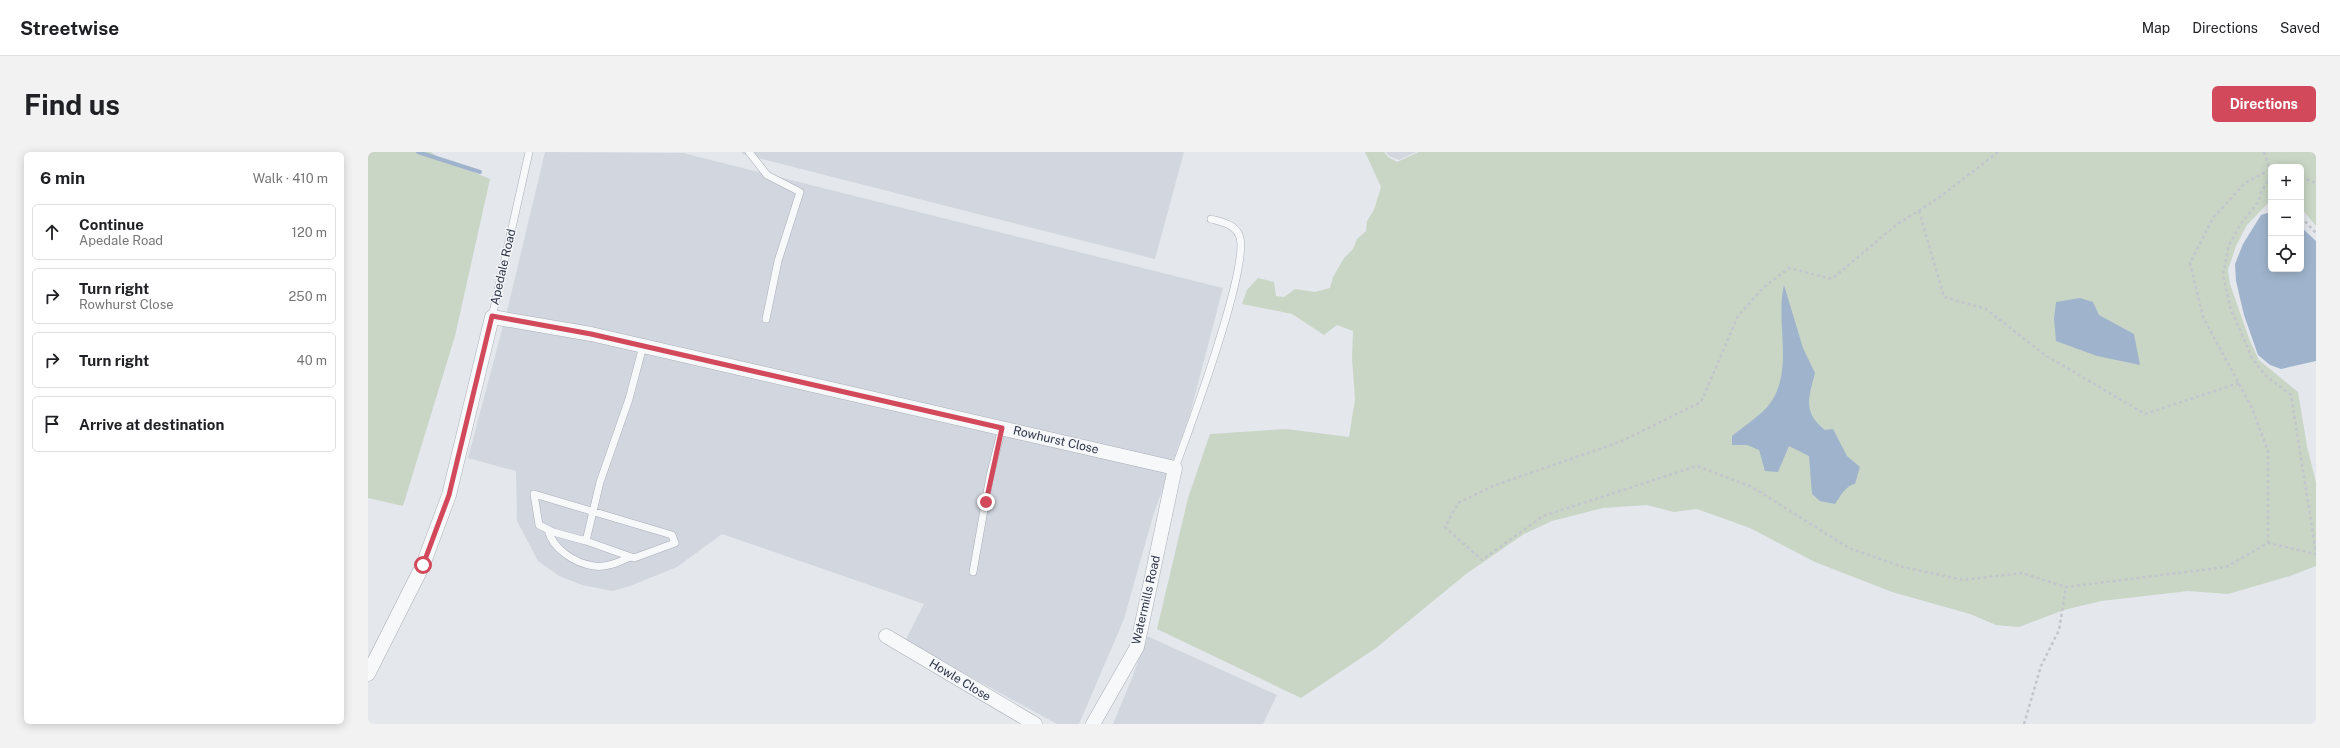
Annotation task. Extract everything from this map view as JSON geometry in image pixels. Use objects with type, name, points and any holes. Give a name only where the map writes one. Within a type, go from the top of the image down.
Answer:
[{"type":"street","name":"Rowhurst Close","points":[[492,316],[591,334],[1175,468]]},
{"type":"street","name":"Apedale Road","points":[[368,674],[423,565],[449,495],[492,316]]},
{"type":"street","name":"Watermills Road","points":[[1093,724],[1137,647],[1175,468]]},
{"type":"street","name":"Howle Close","points":[[886,636],[1035,724]]},
{"type":"lane","name":"Apedale Road","points":[[492,316],[529,152]]},
{"type":"lane","points":[[749,152],[767,175],[800,192],[778,261],[766,319]]},
{"type":"lane","points":[[1175,468],[1200,399],[1223,328],[1241,244],[1235,228],[1226,222],[1211,219]]},
{"type":"lane","points":[[586,541],[607,461],[629,398],[643,346]]},
{"type":"lane","points":[[973,572],[990,476],[1002,428]]},
{"type":"lane","points":[[534,494],[593,513],[672,536],[675,543],[634,558],[586,541],[548,530],[539,525],[534,494]]},
{"type":"lane","points":[[548,530],[550,539],[560,551],[594,566],[613,565],[630,557]]},
{"type":"path","points":[[1998,152],[1940,198],[1896,225],[1832,279],[1789,268],[1763,288],[1738,316],[1701,402],[1622,441],[1486,489],[1458,503],[1445,527],[1482,560],[1543,516],[1697,466],[1752,487],[1849,548],[1903,567],[1963,580],[2022,573],[2066,588],[2226,567],[2268,543],[2316,553],[2291,395],[2265,375],[2252,358],[2237,325],[2223,274],[2229,245],[2240,225],[2259,202],[2260,194],[2268,180]]},
{"type":"path","points":[[2264,152],[2268,164]]},
{"type":"path","points":[[2268,171],[2245,183],[2213,218],[2190,263],[2203,317],[2252,408],[2268,451],[2268,543]]},
{"type":"path","points":[[2304,178],[2316,183]]},
{"type":"path","points":[[1919,211],[1944,297],[1986,309],[2046,355],[2145,414],[2239,383]]},
{"type":"path","points":[[2304,220],[2316,234]]},
{"type":"path","points":[[2024,724],[2041,666],[2059,630],[2066,588]]},
{"type":"shaded area","points":[[545,152],[683,153],[1223,288],[1190,414],[1153,516],[1124,619],[1079,724],[1057,724],[905,641],[924,604],[722,534],[677,567],[630,586],[612,591],[582,585],[559,576],[538,561],[517,521],[516,471],[468,458],[508,307]]},
{"type":"shaded area","points":[[742,152],[1184,152],[1155,259],[742,154]]},
{"type":"shaded area","points":[[1386,152],[1416,152],[1399,160],[1389,156]]},
{"type":"shaded area","points":[[1147,636],[1277,695],[1263,724],[1113,724]]},
{"type":"green space","points":[[368,152],[431,152],[441,159],[490,179],[455,336],[403,506],[368,498]]},
{"type":"green space","points":[[1365,152],[1384,152],[1388,157],[1397,162],[1419,152],[2316,152],[2316,226],[2304,212],[2304,164],[2268,164],[2268,203],[2247,225],[2236,246],[2228,270],[2230,284],[2250,341],[2259,360],[2298,392],[2307,446],[2316,483],[2316,566],[2290,576],[2228,594],[2188,591],[2101,601],[2064,610],[2019,627],[1996,625],[1970,614],[1892,592],[1815,562],[1750,528],[1697,509],[1674,512],[1647,505],[1603,508],[1552,521],[1524,534],[1466,574],[1376,648],[1301,698],[1157,629],[1188,498],[1210,434],[1286,429],[1349,437],[1355,399],[1352,358],[1353,331],[1337,325],[1324,335],[1292,314],[1242,304],[1247,290],[1258,278],[1274,282],[1276,296],[1284,297],[1295,289],[1315,292],[1330,288],[1333,277],[1344,258],[1353,249],[1357,239],[1366,231],[1367,221],[1374,210],[1381,187]]},
{"type":"water","points":[[2268,213],[2268,272],[2304,272],[2304,230],[2316,241],[2316,361],[2281,369],[2270,365],[2258,355],[2244,315],[2236,281],[2235,264],[2243,244],[2261,215]]},
{"type":"water","points":[[1784,285],[1803,348],[1815,373],[1809,397],[1810,410],[1813,417],[1825,430],[1833,429],[1847,456],[1860,467],[1855,484],[1846,489],[1835,504],[1820,501],[1812,494],[1809,456],[1789,446],[1778,472],[1765,471],[1759,450],[1747,445],[1732,445],[1732,436],[1764,411],[1778,389],[1783,360],[1781,314]]},
{"type":"water","points":[[2080,298],[2093,302],[2099,315],[2134,334],[2140,365],[2097,356],[2056,341],[2054,319],[2056,302]]},
{"type":"waterway","points":[[418,152],[480,172]]},
{"type":"route","points":[[423,565],[449,495],[492,316],[591,334],[1002,428],[990,476],[986,502]]}]
